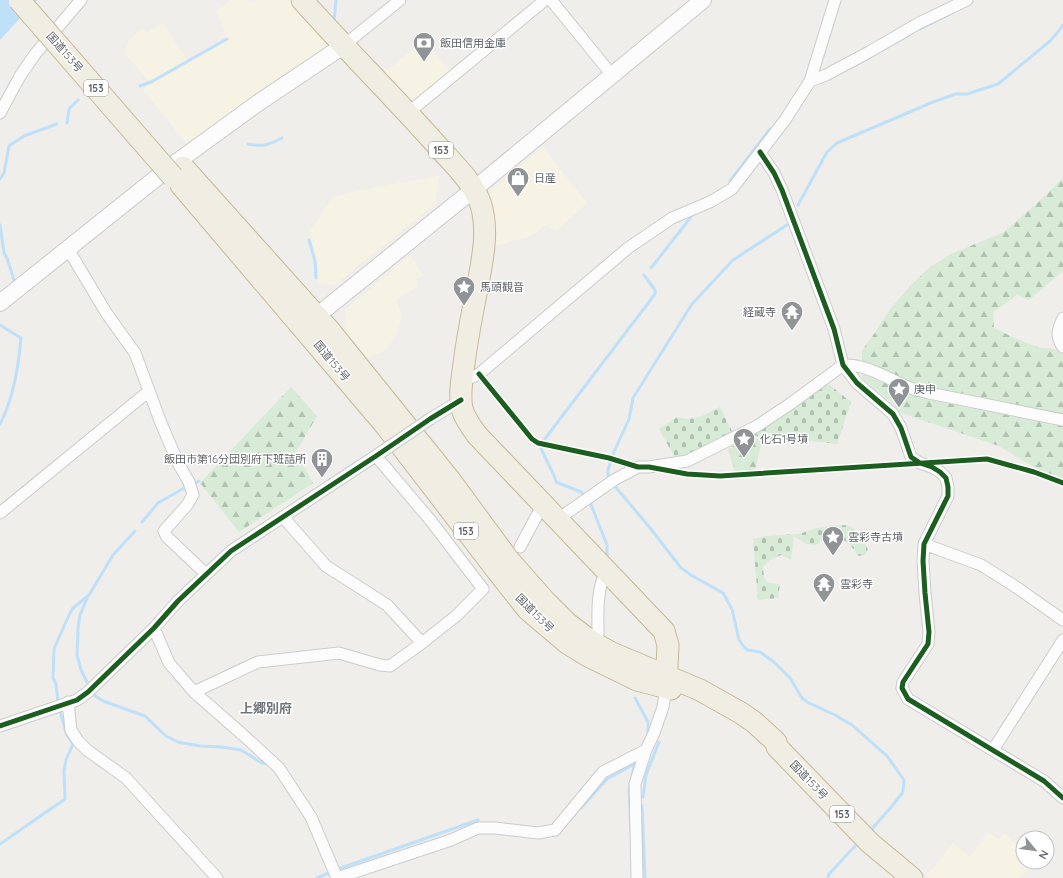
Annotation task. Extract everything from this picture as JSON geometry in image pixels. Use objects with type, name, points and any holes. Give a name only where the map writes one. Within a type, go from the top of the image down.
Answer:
[{"type":"highway","name":"国道153号","points":[[19,0],[178,172],[309,321],[386,426],[528,610],[567,644],[588,656],[637,680],[667,682],[721,708],[742,720],[773,747],[777,747],[870,843],[912,878]]},
{"type":"highway","name":"国道153号","points":[[38,0],[178,172]]},
{"type":"highway","name":"153","points":[[302,0],[408,113],[463,174],[474,189],[482,208],[484,245],[462,376],[461,400],[463,410],[469,424],[477,435],[664,631],[668,645],[667,682]]},
{"type":"street","points":[[0,113],[20,76],[36,53],[81,0]]},
{"type":"street","points":[[0,302],[170,167],[258,103],[344,46],[400,0]]},
{"type":"street","points":[[408,113],[545,0]]},
{"type":"street","points":[[551,0],[612,75]]},
{"type":"street","points":[[309,321],[474,189],[703,0]]},
{"type":"street","points":[[462,376],[470,378],[479,374],[628,248],[652,231],[672,218],[710,202],[732,188],[785,120],[810,81],[835,0]]},
{"type":"street","points":[[810,81],[826,75],[863,56],[919,23],[967,0]]},
{"type":"street","points":[[760,152],[774,173],[782,190],[834,329],[842,365],[857,383],[893,414],[902,428],[911,457],[920,464],[932,467],[946,478],[948,496],[924,544],[923,561],[929,632],[928,644],[903,682],[902,688],[908,699],[952,727],[1044,781],[1063,798]]},
{"type":"street","points":[[68,249],[108,314],[135,353],[178,463],[186,477],[193,495],[187,505],[164,531],[167,537],[206,574]]},
{"type":"street","points":[[1063,318],[1058,327],[1057,334],[1063,347]]},
{"type":"street","points":[[558,519],[611,482],[644,467],[687,461],[745,432],[779,412],[842,365],[853,364],[874,370],[909,388],[929,393],[1063,420]]},
{"type":"street","points":[[0,513],[149,391]]},
{"type":"street","points":[[0,726],[77,700],[92,690],[206,574],[231,551],[461,400]]},
{"type":"street","points":[[194,692],[258,662],[339,653],[380,665],[390,666],[422,644],[456,616],[483,589],[378,455]]},
{"type":"street","points":[[520,547],[543,504]]},
{"type":"street","points":[[282,517],[326,566],[386,605],[422,644]]},
{"type":"street","points":[[924,544],[981,565],[1013,585],[1063,620]]},
{"type":"street","points":[[598,634],[602,578],[607,570]]},
{"type":"street","points":[[154,628],[169,663],[194,692],[279,768],[311,817],[337,878],[451,840],[478,828],[495,828],[538,833],[555,830],[603,772],[646,750]]},
{"type":"street","points":[[993,750],[1063,640]]},
{"type":"street","points":[[637,878],[634,784],[663,707],[667,682]]},
{"type":"street","points":[[68,702],[71,730],[78,742],[86,750],[126,778],[217,878]]},
{"type":"shaded area","points":[[231,0],[248,0],[251,4],[256,0],[292,0],[326,37],[323,52],[193,143],[186,143],[144,91],[149,81],[125,54],[129,40],[143,28],[146,32],[163,23],[188,62],[227,37],[217,11]]},
{"type":"shaded area","points":[[424,40],[450,72],[411,104],[380,76]]},
{"type":"shaded area","points":[[543,147],[587,203],[556,231],[546,225],[531,236],[494,246],[488,197],[490,191]]},
{"type":"shaded area","points":[[439,176],[436,203],[334,285],[318,283],[319,272],[310,232],[333,197],[376,187]]},
{"type":"shaded area","points":[[410,255],[423,275],[416,279],[417,287],[396,299],[402,317],[389,347],[368,358],[346,332],[345,310]]},
{"type":"shaded area","points":[[988,832],[999,840],[1004,833],[1015,843],[1015,870],[1028,870],[1019,878],[925,878],[953,843],[970,857]]},
{"type":"green space","points":[[1063,178],[1063,271],[1029,300],[1017,295],[993,312],[994,328],[1032,345],[1063,352],[1063,478],[1039,470],[999,446],[901,413],[891,402],[862,378],[862,350],[890,309],[911,285],[929,268],[949,255],[1004,232]]},
{"type":"green space","points":[[827,383],[851,402],[837,444],[794,439],[771,440],[753,435]]},
{"type":"green space","points":[[291,387],[317,416],[296,452],[313,483],[239,532],[200,483]]},
{"type":"green space","points":[[720,407],[733,433],[688,455],[674,456],[659,429],[677,417],[689,419],[699,417]]},
{"type":"green space","name":"化石1号墳","points":[[750,437],[762,440],[755,470],[735,471],[728,449]]},
{"type":"green space","points":[[845,525],[854,528],[861,537],[868,549],[865,555],[858,556],[850,545],[840,538],[828,538],[822,540],[816,545],[806,544],[794,536],[791,560],[781,555],[770,560],[763,567],[764,578],[769,583],[780,584],[778,598],[758,600],[753,539],[766,536],[799,534],[817,528]]},
{"type":"water","points":[[0,0],[37,0],[0,40]]},
{"type":"waterway","points":[[334,22],[336,0]]},
{"type":"waterway","points":[[920,29],[952,13]]},
{"type":"waterway","points":[[798,205],[827,152],[837,143],[933,102],[956,94],[967,94],[998,84],[1050,41],[1063,25]]},
{"type":"waterway","points":[[865,60],[909,35]]},
{"type":"waterway","points":[[140,86],[151,82],[227,39]]},
{"type":"waterway","points":[[67,123],[69,109],[78,100]]},
{"type":"waterway","points":[[0,179],[4,173],[9,146],[24,136],[57,124]]},
{"type":"waterway","points":[[730,181],[770,129]]},
{"type":"waterway","points":[[248,144],[266,145],[282,138]]},
{"type":"waterway","points":[[651,268],[691,217]]},
{"type":"waterway","points":[[0,225],[4,253],[15,283]]},
{"type":"waterway","points":[[610,479],[608,476],[608,470],[613,454],[629,419],[633,398],[692,304],[733,260],[787,225]]},
{"type":"waterway","points":[[309,240],[315,261],[316,278]]},
{"type":"waterway","points":[[544,440],[655,294],[655,290],[644,275]]},
{"type":"waterway","points":[[0,325],[21,338],[15,382],[9,403],[0,424]]},
{"type":"waterway","points":[[541,448],[556,482],[581,492],[584,495]]},
{"type":"waterway","points":[[194,484],[199,481]]},
{"type":"waterway","points":[[613,484],[651,529],[681,568],[723,593],[732,609],[739,640],[744,647],[748,650],[760,652],[774,662],[790,678],[802,698],[852,725],[887,756],[904,780],[903,792],[870,831]]},
{"type":"waterway","points":[[142,522],[158,503],[186,487]]},
{"type":"waterway","points":[[590,502],[607,545],[607,559]]},
{"type":"waterway","points":[[58,701],[56,684],[53,678],[54,649],[69,615],[73,608],[89,595],[113,555],[135,531]]},
{"type":"waterway","points":[[87,682],[81,670],[77,655],[80,615],[88,596]]},
{"type":"waterway","points":[[94,695],[103,701],[145,716],[166,736],[178,742],[241,750],[262,763],[268,764]]},
{"type":"waterway","points":[[635,698],[648,722],[648,735]]},
{"type":"waterway","points":[[0,844],[65,799],[64,771],[66,760],[73,744],[67,735],[60,712]]},
{"type":"waterway","points":[[643,797],[646,775],[659,742]]},
{"type":"waterway","points":[[581,808],[607,779],[636,763]]},
{"type":"waterway","points":[[632,775],[635,764]]},
{"type":"waterway","points":[[631,779],[629,789],[631,831]]},
{"type":"waterway","points":[[642,806],[645,878]]},
{"type":"waterway","points":[[560,831],[576,813]]},
{"type":"waterway","points":[[338,869],[478,820]]},
{"type":"waterway","points":[[828,878],[829,874],[857,844]]},
{"type":"waterway","points":[[317,878],[329,873]]},
{"type":"cycle path","points":[[760,152],[774,173],[782,190],[834,329],[843,365],[857,383],[893,414],[901,428],[911,457],[920,463],[932,467],[946,478],[948,496],[924,544],[923,561],[929,632],[928,644],[903,682],[902,688],[908,699],[1044,781],[1063,798]]},
{"type":"cycle path","points":[[479,374],[532,439],[538,443],[609,458],[638,467],[649,467],[687,474],[720,476],[987,459],[1034,472],[1063,483]]},
{"type":"cycle path","points":[[0,726],[77,700],[88,692],[154,628],[178,601],[231,551],[461,400]]},
{"type":"place","name":"飯田信用金庫","points":[[424,62]]},
{"type":"place","name":"日産","points":[[518,198]]},
{"type":"place","name":"馬頭観音","points":[[464,306]]},
{"type":"place","name":"経蔵寺","points":[[792,332]]},
{"type":"place","name":"庚申","points":[[899,408]]},
{"type":"place","name":"化石1号墳","points":[[744,458]]},
{"type":"place","name":"飯田市第16分団別府下班詰所","points":[[322,478]]},
{"type":"place","name":"雲彩寺古墳","points":[[833,556]]},
{"type":"place","name":"雲彩寺","points":[[824,604]]},
{"type":"district","name":"上郷別府","points":[[266,708]]}]
